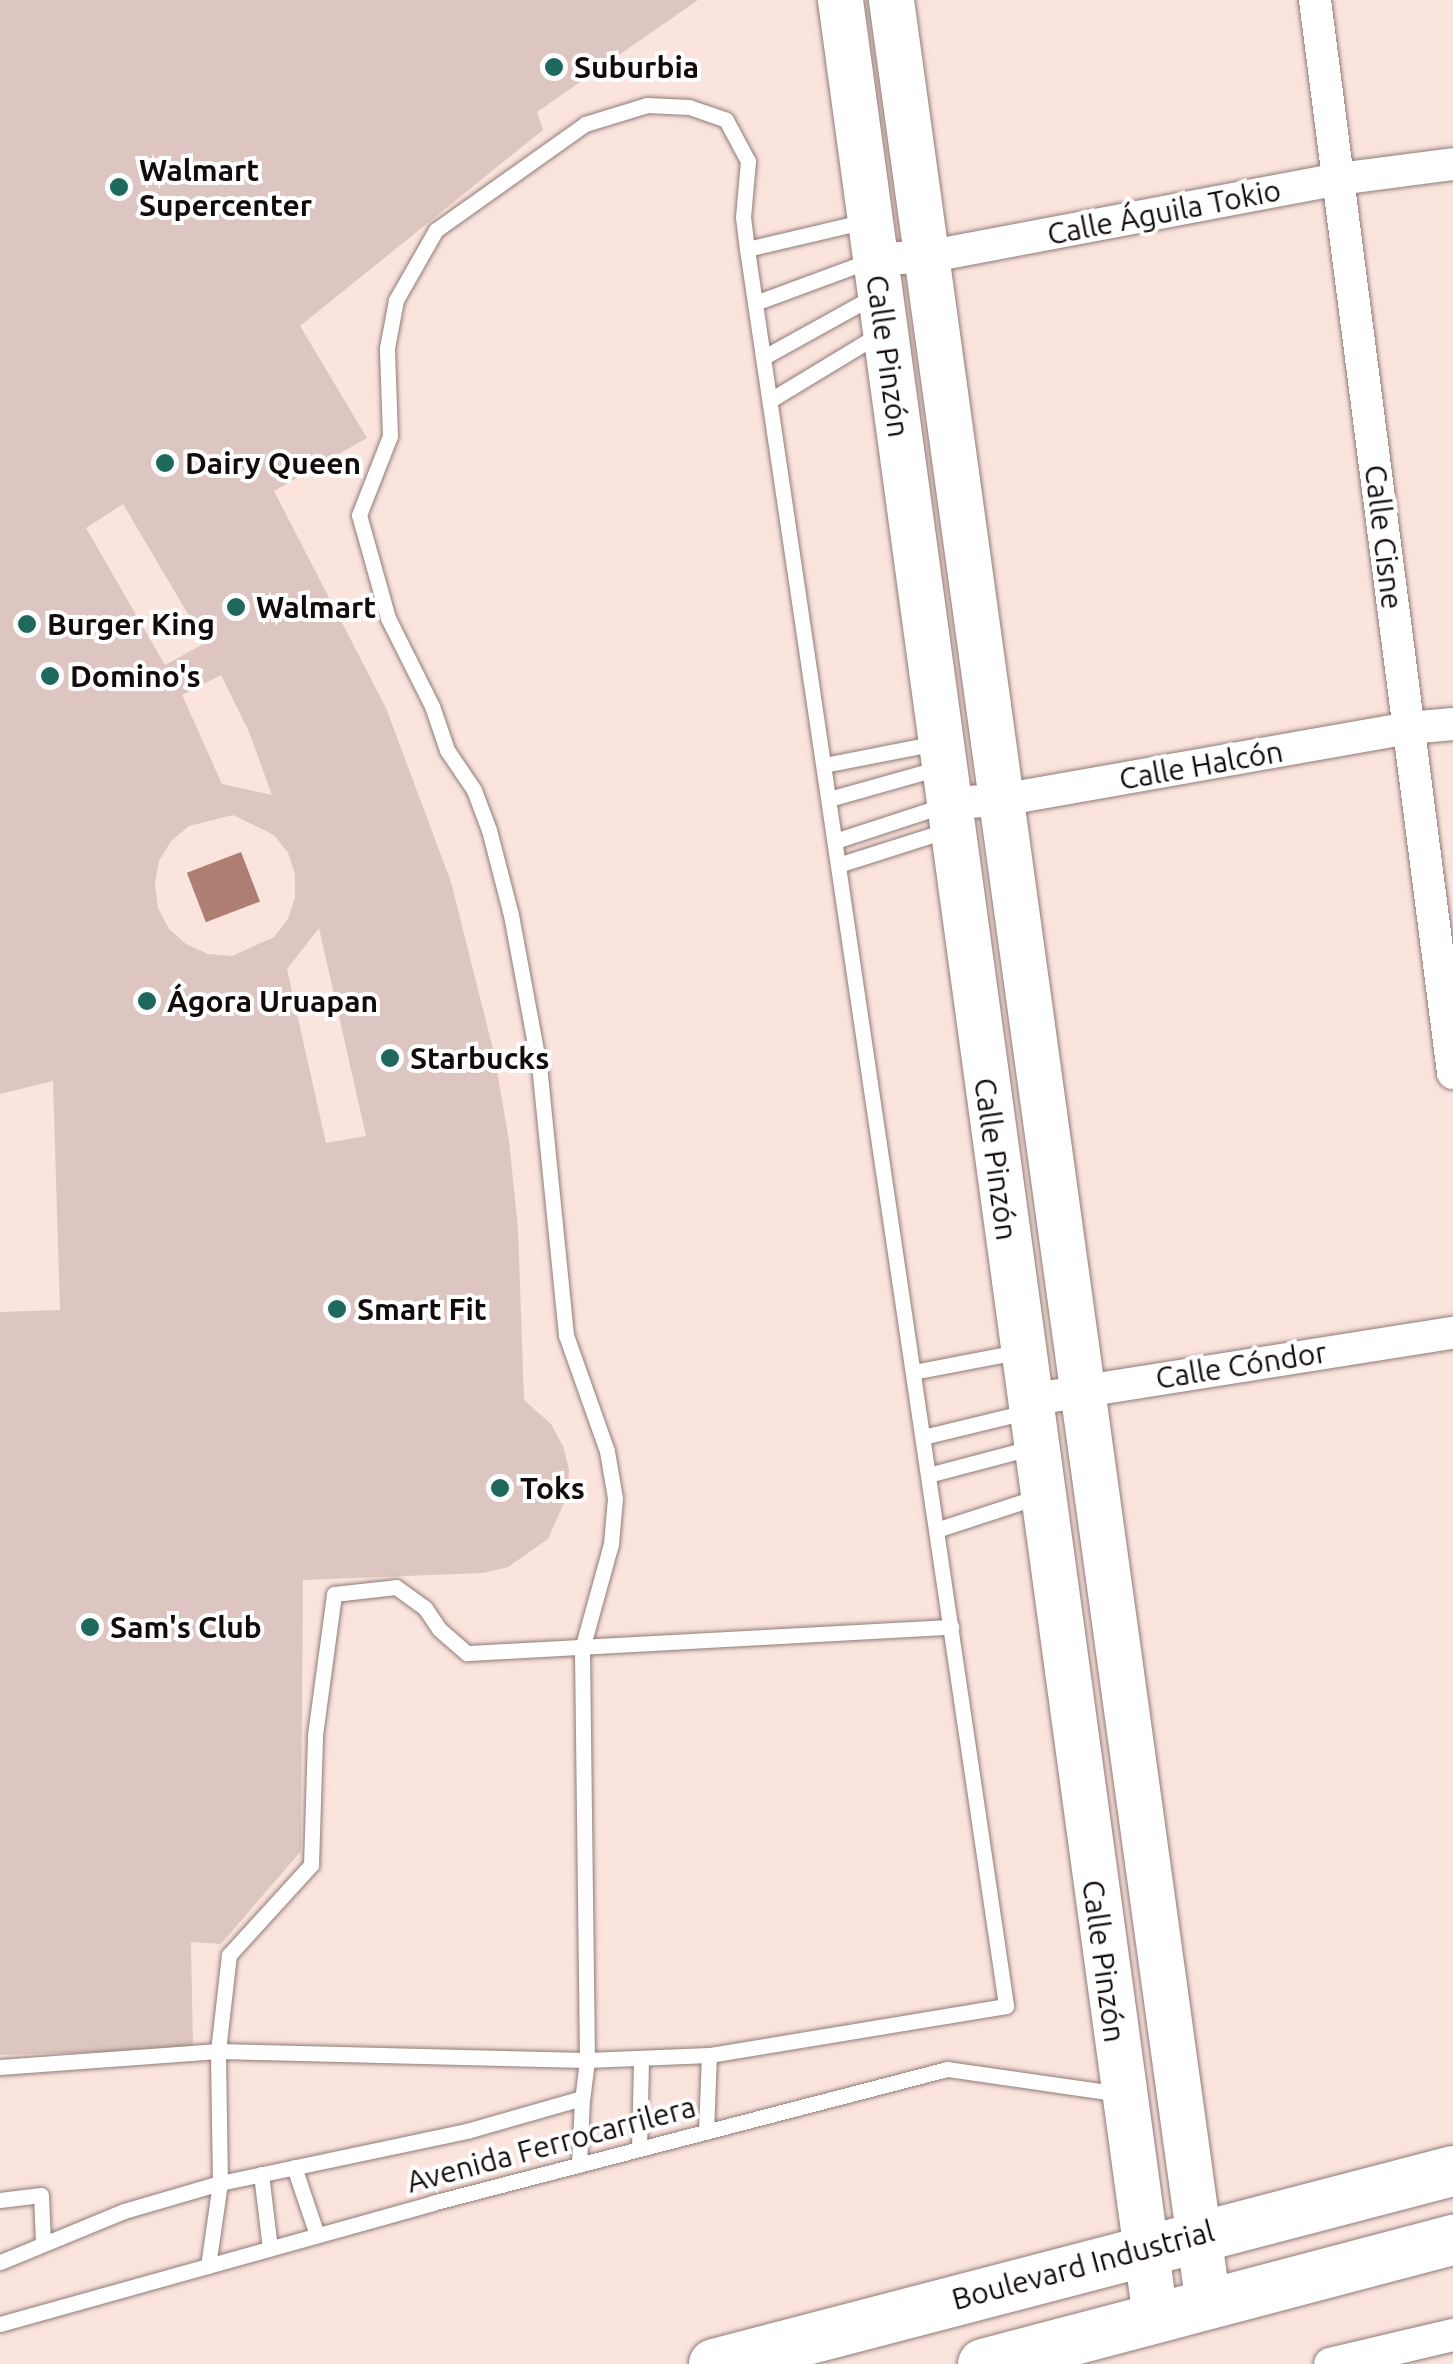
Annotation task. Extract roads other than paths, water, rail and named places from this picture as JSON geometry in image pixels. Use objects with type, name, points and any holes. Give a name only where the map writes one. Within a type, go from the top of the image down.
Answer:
[{"type":"main road","name":"Calle Pinzón","points":[[840,0],[1155,2317]]},
{"type":"main road","name":"Calle Pinzón","points":[[892,0],[1208,2304]]},
{"type":"main road","name":"Boulevard Industrial","points":[[714,2364],[1196,2235],[1453,2171]]},
{"type":"main road","points":[[983,2364],[1453,2240]]},
{"type":"street","name":"Calle Cisne","points":[[1315,0],[1453,1073]]},
{"type":"street","name":"Calle Águila Tokio","points":[[877,276],[926,257],[1338,179],[1453,164]]},
{"type":"street","name":"Calle Halcón","points":[[946,785],[1000,800],[1408,728],[1453,724]]},
{"type":"street","name":"Calle Cóndor","points":[[1031,1419],[1081,1390],[1453,1333]]},
{"type":"street","points":[[1330,2364],[1453,2336]]},
{"type":"lane","points":[[0,2067],[218,2052],[587,2060],[640,2060],[709,2055],[1006,2006],[747,249],[743,217],[748,161],[726,120],[689,107],[648,105],[584,124],[436,230],[396,300],[388,348],[390,436],[359,515],[388,618],[432,706],[446,750],[474,790],[484,816],[521,966],[539,1066],[566,1335],[608,1451],[616,1498],[611,1544],[582,1649],[587,2060],[579,2165]]},
{"type":"lane","points":[[747,249],[877,276]]},
{"type":"lane","points":[[755,303],[877,276]]},
{"type":"lane","points":[[764,356],[877,276]]},
{"type":"lane","points":[[772,399],[877,276]]},
{"type":"lane","points":[[824,765],[946,785]]},
{"type":"lane","points":[[829,799],[946,785]]},
{"type":"lane","points":[[835,842],[946,785]]},
{"type":"lane","points":[[838,865],[946,785]]},
{"type":"lane","points":[[913,1372],[1022,1351]]},
{"type":"lane","points":[[922,1437],[1031,1419]]},
{"type":"lane","points":[[928,1475],[1031,1419]]},
{"type":"lane","points":[[936,1530],[1042,1496]]},
{"type":"lane","points":[[208,2266],[220,2183],[218,2052],[228,1955],[311,1865],[314,1736],[334,1594],[396,1587],[425,1608],[440,1629],[467,1653],[950,1627]]},
{"type":"lane","points":[[706,2132],[709,2055]]},
{"type":"lane","points":[[639,2148],[640,2060]]},
{"type":"lane","name":"Avenida Ferrocarrilera","points":[[0,2324],[639,2148],[947,2069],[1122,2094]]},
{"type":"lane","points":[[0,2262],[43,2242],[220,2183],[467,2131],[582,2098]]},
{"type":"lane","points":[[294,2168],[316,2236]]},
{"type":"lane","points":[[261,2174],[270,2248]]},
{"type":"lane","points":[[0,2200],[41,2195],[43,2242]]},
{"type":"place","name":"Suburbia","points":[[554,67]]},
{"type":"place","name":"Walmart Supercenter","points":[[119,187]]},
{"type":"place","name":"Dairy Queen","points":[[165,463]]},
{"type":"place","name":"Walmart","points":[[236,607]]},
{"type":"place","name":"Burger King","points":[[27,624]]},
{"type":"place","name":"Domino's","points":[[50,676]]},
{"type":"place","name":"Ágora Uruapan","points":[[147,1001]]},
{"type":"place","name":"Starbucks","points":[[390,1058]]},
{"type":"place","name":"Smart Fit","points":[[337,1309]]},
{"type":"place","name":"Toks","points":[[500,1488]]},
{"type":"place","name":"Sam's Club","points":[[90,1627]]}]
